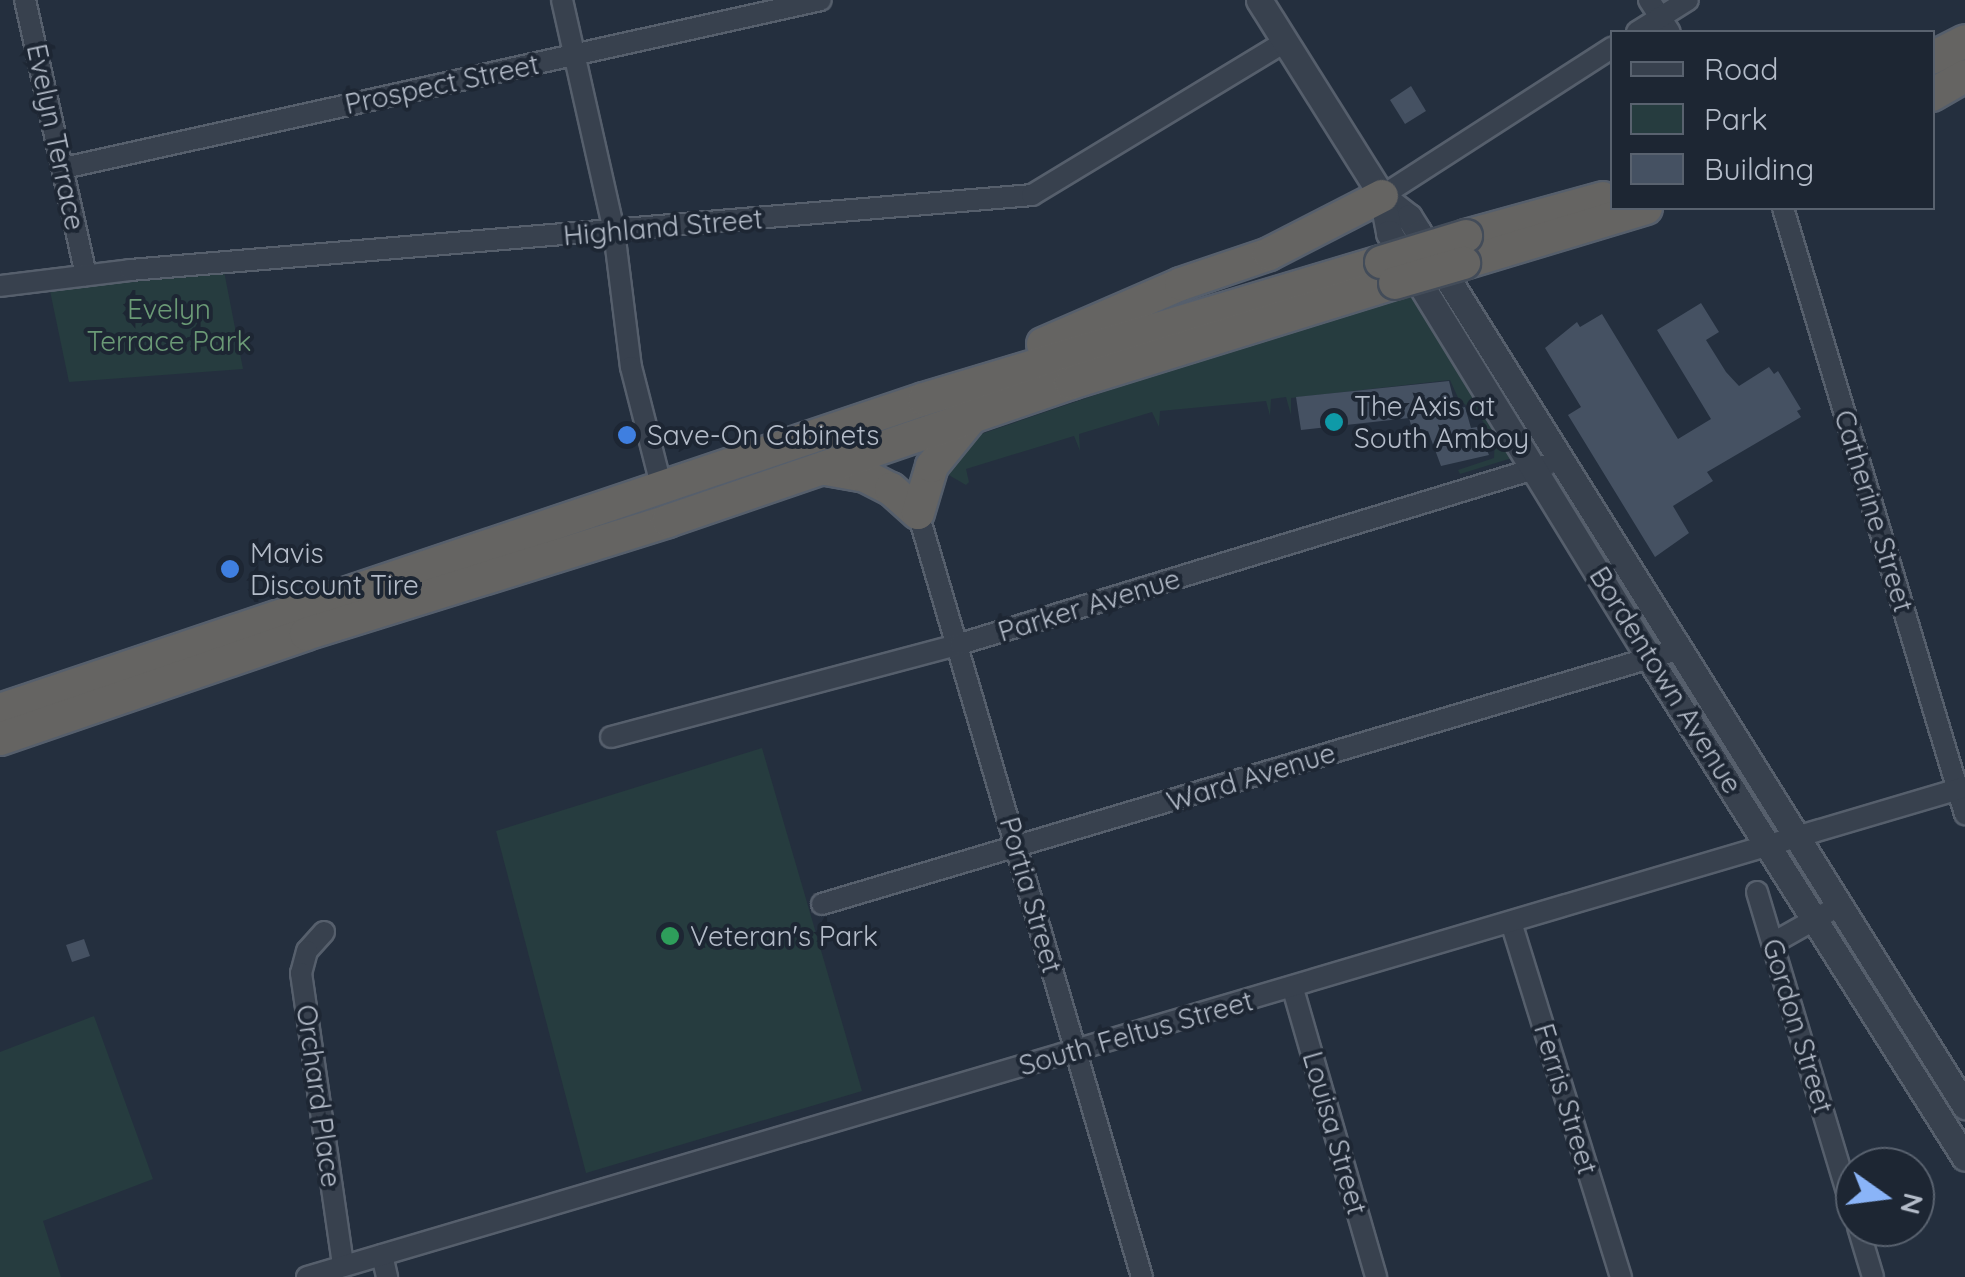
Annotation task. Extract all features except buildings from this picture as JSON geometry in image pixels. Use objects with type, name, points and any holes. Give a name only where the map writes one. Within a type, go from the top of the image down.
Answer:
[{"type":"highway","points":[[1935,56],[1965,41]]},
{"type":"highway","points":[[1935,93],[1965,76]]},
{"type":"highway","points":[[924,400],[987,364],[1065,336],[1181,284],[1269,254],[1382,196]]},
{"type":"highway","points":[[1465,250],[1610,196]]},
{"type":"highway","points":[[0,710],[924,400],[1465,250],[1637,210]]},
{"type":"highway","points":[[0,739],[972,417],[1388,273]]},
{"type":"highway","points":[[820,468],[865,476],[891,489],[918,513],[932,466],[946,442],[972,417]]},
{"type":"street","name":"Evelyn Terrace","points":[[25,0],[86,275]]},
{"type":"street","points":[[562,0],[614,231],[630,367],[662,489]]},
{"type":"street","name":"Prospect Street","points":[[64,168],[821,0]]},
{"type":"street","name":"Bordentown Avenue","points":[[1259,0],[1382,196],[1409,217],[1538,470],[1649,658],[1770,843],[1827,912],[1965,1106]]},
{"type":"street","points":[[1660,17],[1688,0]]},
{"type":"street","name":"Highland Street","points":[[0,286],[86,275],[1032,195],[1284,42]]},
{"type":"street","points":[[1382,196],[1610,49]]},
{"type":"street","name":"Catherine Street","points":[[1784,210],[1961,788],[1965,814]]},
{"type":"street","name":"Bordentown Avenue","points":[[1475,343],[1562,458],[1797,834],[1827,912],[1965,1158]]},
{"type":"street","name":"Parker Avenue","points":[[611,737],[960,644],[1538,470],[1562,458]]},
{"type":"street","name":"Portia Street","points":[[918,513],[960,644],[1142,1277]]},
{"type":"street","name":"Ward Avenue","points":[[822,904],[1680,648]]},
{"type":"street","name":"South Feltus Street","points":[[306,1277],[1293,989],[1797,834],[1961,788]]},
{"type":"street","name":"Gordon Street","points":[[1757,892],[1835,1151]]},
{"type":"street","points":[[1773,943],[1827,912]]},
{"type":"street","name":"Ferris Street","points":[[1511,922],[1620,1277]]},
{"type":"street","name":"Orchard Place","points":[[324,932],[308,951],[301,974],[343,1266]]},
{"type":"street","name":"Louisa Street","points":[[1293,989],[1376,1277]]},
{"type":"street","points":[[1864,1247],[1873,1277]]},
{"type":"street","points":[[382,1254],[387,1277]]},
{"type":"green space","name":"Evelyn Terrace Park","points":[[224,271],[243,369],[69,382],[49,286]]},
{"type":"green space","points":[[1412,296],[1512,458],[1460,474],[1458,470],[1494,458],[1495,440],[1478,414],[1459,400],[1450,380],[1291,398],[1291,415],[1286,397],[1271,399],[1270,416],[1266,401],[1160,411],[1159,427],[1152,412],[1079,434],[1080,451],[1074,436],[966,469],[966,485],[947,474],[947,467],[978,435],[1254,341]]},
{"type":"green space","name":"Veteran's Park","points":[[762,748],[862,1091],[586,1173],[496,831]]},
{"type":"green space","points":[[94,1016],[153,1179],[43,1221],[61,1277],[0,1277],[0,1052]]},
{"type":"place","name":"The Axis at South Amboy","points":[[1334,422]]},
{"type":"place","name":"Save-On Cabinets","points":[[627,435]]},
{"type":"place","name":"Mavis Discount Tire","points":[[230,569]]},
{"type":"place","name":"Veteran's Park","points":[[670,936]]}]
